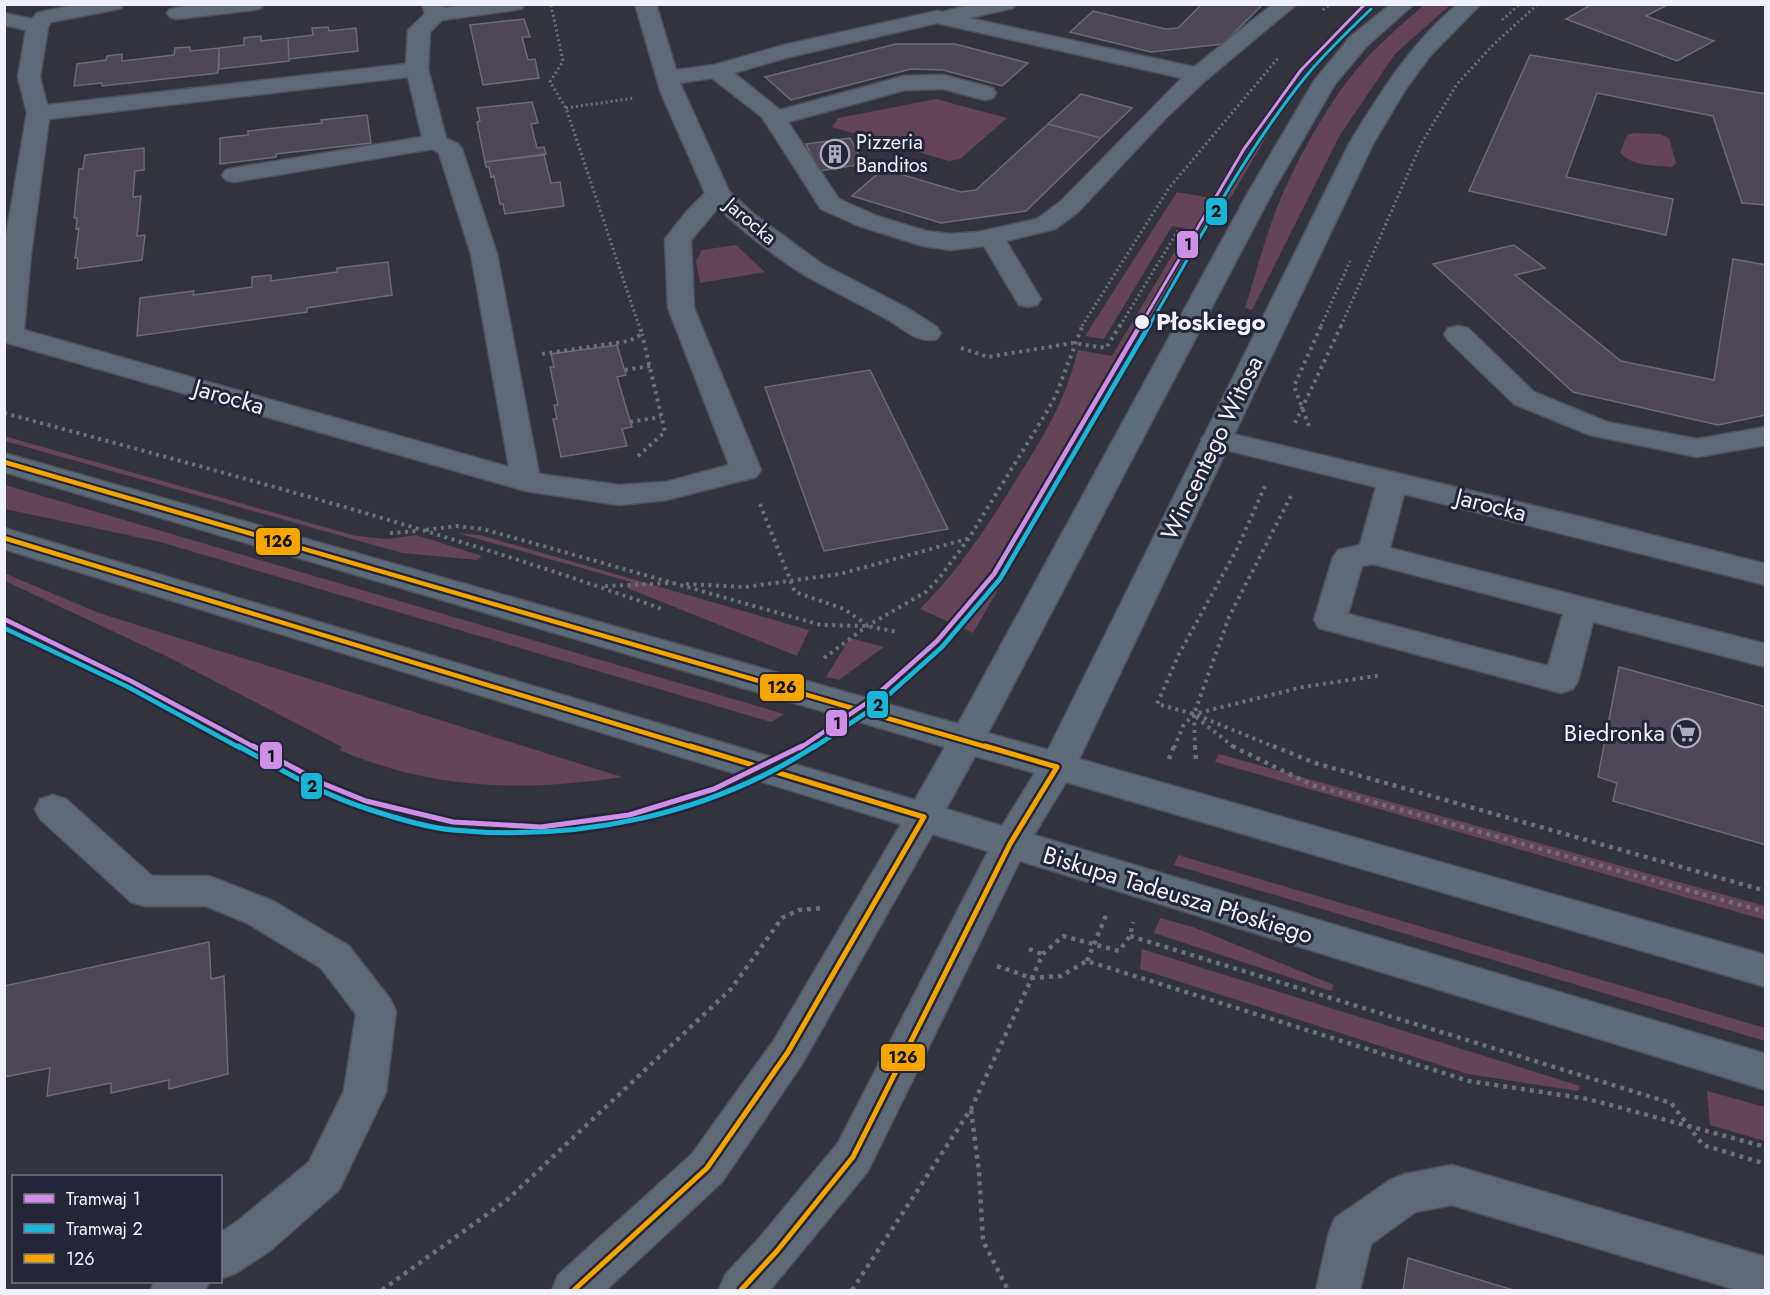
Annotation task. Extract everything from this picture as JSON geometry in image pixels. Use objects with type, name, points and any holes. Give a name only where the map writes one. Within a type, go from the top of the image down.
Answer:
[{"type":"main road","points":[[924,817],[1025,634],[1261,191],[1325,81],[1358,42],[1404,4]]},
{"type":"main road","name":"Wincentego Witosa","points":[[1010,844],[1056,767],[1360,144],[1398,81],[1433,40],[1470,4]]},
{"type":"main road","points":[[4,462],[1766,971]]},
{"type":"main road","name":"Biskupa Tadeusza Płoskiego","points":[[4,538],[1766,1072]]},
{"type":"street","points":[[114,4],[44,18],[37,26],[29,77],[38,114],[417,69]]},
{"type":"street","points":[[177,13],[254,4]]},
{"type":"street","points":[[435,142],[417,69],[419,30],[434,10],[515,4]]},
{"type":"street","name":"Jarocka","points":[[645,4],[667,78],[718,194],[746,220],[813,269],[898,314],[927,333]]},
{"type":"street","points":[[667,78],[716,71],[784,52],[937,17],[1006,4]]},
{"type":"street","points":[[716,71],[771,113],[830,204],[868,221],[923,238],[950,242],[991,237],[1046,224],[1069,207],[1157,114],[1198,75],[1287,4]]},
{"type":"street","points":[[937,17],[1198,75]]},
{"type":"street","points":[[4,19],[37,26]]},
{"type":"street","points":[[774,119],[904,83],[943,82],[985,93]]},
{"type":"street","name":"Jarocka","points":[[38,114],[11,255],[10,335],[526,482],[619,495],[666,491],[746,470]]},
{"type":"street","points":[[234,175],[435,142],[450,149],[484,254],[526,482]]},
{"type":"street","points":[[718,194],[696,216],[678,239],[681,308],[746,470]]},
{"type":"street","points":[[991,237],[1028,299]]},
{"type":"street","points":[[1458,334],[1524,398],[1600,429],[1697,448],[1766,436]]},
{"type":"street","name":"Jarocka","points":[[1216,439],[1310,460],[1766,575]]},
{"type":"street","points":[[1373,554],[1392,481]]},
{"type":"street","points":[[1581,608],[1561,681],[1330,620],[1349,557],[1373,554],[1766,656]]},
{"type":"street","points":[[53,809],[144,891],[209,891],[260,912],[335,957],[376,1011],[365,1092],[324,1176],[255,1235],[222,1257]]},
{"type":"street","points":[[574,1290],[707,1168],[788,1052],[924,817]]},
{"type":"street","points":[[741,1290],[777,1251],[853,1157],[1010,844]]},
{"type":"street","points":[[1338,1290],[1351,1232],[1405,1194],[1452,1185],[1766,1278]]},
{"type":"path","points":[[551,4],[563,61],[550,82],[566,108],[642,334],[665,432],[638,456],[627,458]]},
{"type":"path","points":[[1317,16],[1330,4]]},
{"type":"path","points":[[1502,20],[1520,4]]},
{"type":"path","points":[[1538,4],[1494,44],[1457,84],[1421,144],[1237,549],[1179,654],[1156,704],[1194,714],[1315,764],[1766,891]]},
{"type":"path","points":[[822,660],[867,626],[926,592],[940,577],[969,538],[1051,405],[1081,327],[1169,188],[1282,52]]},
{"type":"path","points":[[566,108],[642,98]]},
{"type":"path","points":[[927,333],[943,342],[988,357],[1073,343],[1106,348],[1179,229]]},
{"type":"path","points":[[1196,760],[1194,714],[1229,617],[1310,460],[1321,449],[1294,386],[1351,258]]},
{"type":"path","points":[[505,359],[629,341],[642,334]]},
{"type":"path","points":[[625,370],[650,366]]},
{"type":"path","points":[[4,414],[423,530],[602,586],[669,612]]},
{"type":"path","points":[[630,422],[661,417]]},
{"type":"path","points":[[746,470],[795,592],[844,609],[867,626]]},
{"type":"path","points":[[383,534],[456,526],[483,529],[821,625],[867,626],[898,633]]},
{"type":"path","points":[[602,586],[678,583],[745,587],[791,581],[840,574],[969,538]]},
{"type":"path","points":[[1183,726],[1194,714],[1303,687],[1384,674],[1398,639]]},
{"type":"path","points":[[1194,714],[1230,745],[1312,785],[1766,912]]},
{"type":"path","points":[[382,1290],[516,1192],[731,989],[748,971],[781,919],[797,911],[818,906],[864,922]]},
{"type":"path","points":[[852,1290],[971,1109],[1042,954],[1063,936],[1119,951],[1130,936],[1134,919]]},
{"type":"path","points":[[1130,936],[1671,1103],[1703,1145],[1766,1164]]},
{"type":"path","points":[[1029,949],[1042,954]]},
{"type":"path","points":[[955,953],[1032,978],[1061,976],[1087,961],[1469,1081],[1588,1099],[1766,1147]]},
{"type":"path","points":[[971,1109],[979,1173],[983,1241],[1008,1290]]},
{"type":"shaded area","points":[[1425,4],[1450,5],[1395,54],[1340,135],[1252,310],[1245,308],[1277,207],[1316,129],[1357,69]]},
{"type":"shaded area","points":[[1289,97],[1233,194],[1212,218],[1203,233],[973,633],[920,609],[970,550],[1034,451],[1052,420],[1066,388],[1078,350],[1112,356],[1188,229],[1172,226],[1104,339],[1085,336],[1177,192],[1222,200]]},
{"type":"shaded area","points":[[936,99],[1007,118],[960,159],[949,161],[832,127],[838,118]]},
{"type":"shaded area","points":[[1660,134],[1669,138],[1676,163],[1672,167],[1651,165],[1625,158],[1620,153],[1627,135]]},
{"type":"shaded area","points":[[736,245],[765,272],[700,283],[696,261],[702,250]]},
{"type":"shaded area","points":[[4,436],[356,536],[387,539],[416,535],[482,556],[477,560],[402,553],[5,441]]},
{"type":"shaded area","points":[[5,485],[784,714],[771,722],[160,542],[5,509]]},
{"type":"shaded area","points":[[457,533],[480,535],[809,630],[797,656],[627,588],[631,582]]},
{"type":"shaded area","points":[[4,573],[99,613],[622,777],[549,785],[514,786],[444,780],[374,763],[339,750],[342,747],[168,657],[5,581]]},
{"type":"shaded area","points":[[850,638],[884,647],[839,680],[826,677]]},
{"type":"shaded area","points":[[1219,754],[1765,906],[1765,920],[1215,762]]},
{"type":"shaded area","points":[[1178,855],[1765,1028],[1765,1041],[1174,865]]},
{"type":"shaded area","points":[[1160,918],[1193,927],[1334,985],[1331,991],[1154,933]]},
{"type":"shaded area","points":[[1142,949],[1580,1086],[1578,1091],[1468,1074],[1140,969]]},
{"type":"shaded area","points":[[1707,1091],[1765,1107],[1765,1141],[1710,1125]]},
{"type":"building","points":[[1202,4],[1263,4],[1223,44],[1151,52],[1070,32],[1093,11],[1165,29],[1178,28]]},
{"type":"building","points":[[1592,4],[1669,4],[1646,16],[1714,41],[1677,61],[1566,19]]},
{"type":"building","points":[[524,19],[530,37],[522,37],[528,60],[535,59],[539,78],[483,85],[470,25]]},
{"type":"building","points":[[328,27],[329,31],[356,28],[358,51],[289,59],[288,38],[313,35],[312,28]]},
{"type":"building","points":[[261,36],[261,41],[288,38],[289,61],[219,69],[219,48],[244,45],[244,38]]},
{"type":"building","points":[[896,44],[955,44],[1028,63],[1002,86],[943,70],[911,69],[791,100],[765,77]]},
{"type":"building","points":[[190,47],[190,51],[219,48],[218,73],[102,86],[102,83],[74,86],[77,64],[106,60],[107,56],[122,54],[122,61],[174,55],[175,48]]},
{"type":"building","points":[[1530,55],[1766,94],[1766,205],[1742,203],[1713,116],[1597,93],[1566,177],[1673,199],[1666,235],[1469,191]]},
{"type":"building","points":[[1081,94],[1132,108],[1101,138],[1048,124]]},
{"type":"building","points":[[532,102],[538,123],[531,124],[537,148],[544,147],[546,154],[485,162],[477,122],[480,121],[477,108]]},
{"type":"building","points":[[367,115],[371,143],[276,154],[276,157],[220,164],[220,138],[248,135],[248,131],[322,123],[321,120]]},
{"type":"building","points":[[1048,124],[1101,138],[1026,211],[941,223],[852,196],[883,169],[961,192],[976,190]]},
{"type":"building","name":"Pizzeria Banditos","points":[[850,138],[864,164],[819,171],[806,144]]},
{"type":"building","points":[[144,148],[144,170],[135,171],[133,197],[141,196],[137,236],[145,235],[142,260],[77,269],[78,258],[75,258],[79,228],[76,229],[77,218],[74,218],[79,169],[83,169],[85,155]]},
{"type":"building","points":[[544,155],[551,183],[560,182],[564,206],[505,214],[503,204],[500,204],[494,176],[491,177],[489,167],[486,167],[485,162]]},
{"type":"building","points":[[1514,245],[1545,268],[1515,275],[1621,361],[1714,380],[1733,259],[1766,265],[1766,415],[1718,425],[1573,392],[1433,264]]},
{"type":"building","points":[[388,262],[392,295],[307,308],[307,312],[137,336],[140,298],[194,291],[193,295],[252,287],[252,277],[271,275],[271,281],[337,272],[337,268]]},
{"type":"building","points":[[617,345],[626,375],[617,377],[632,427],[622,429],[627,446],[561,457],[553,419],[557,419],[554,405],[558,405],[550,367],[554,367],[551,354]]},
{"type":"building","points":[[870,370],[948,529],[824,551],[765,387]]},
{"type":"building","name":"Biedronka","points":[[1619,667],[1766,707],[1766,845],[1613,801],[1617,783],[1598,777]]},
{"type":"building","points":[[209,942],[211,979],[224,976],[228,1074],[169,1089],[169,1080],[111,1093],[111,1083],[47,1096],[50,1068],[4,1077],[4,986]]},
{"type":"building","points":[[1408,1258],[1513,1290],[1403,1290]]},
{"type":"tram line","name":"1","points":[[4,619],[131,681],[324,784],[366,801],[453,822],[541,827],[629,815],[714,789],[796,750],[871,700],[937,641],[994,574],[1244,149],[1301,70],[1365,4]]},
{"type":"tram line","name":"2","points":[[4,628],[128,687],[321,791],[364,808],[451,830],[542,834],[631,822],[718,796],[800,756],[875,707],[942,647],[1000,579],[1250,154],[1307,75],[1338,40],[1371,9]]},
{"type":"transit line","name":"126","points":[[4,462],[1057,767],[1010,844],[853,1157],[777,1251],[741,1290]]},
{"type":"transit line","name":"126","points":[[4,538],[924,817],[788,1052],[707,1168],[574,1290]]},
{"type":"place","name":"Pizzeria Banditos","points":[[835,154]]},
{"type":"place","name":"Płoskiego","points":[[1142,322]]},
{"type":"place","name":"Biedronka","points":[[1686,733]]}]
